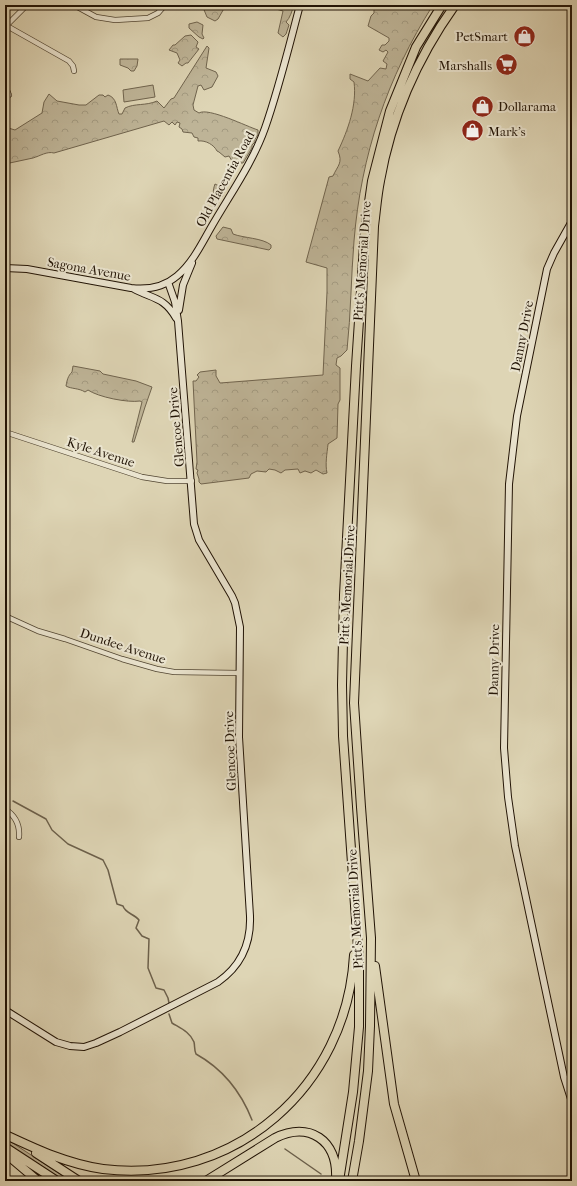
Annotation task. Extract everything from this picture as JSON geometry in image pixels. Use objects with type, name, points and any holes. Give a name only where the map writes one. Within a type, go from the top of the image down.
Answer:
[{"type":"highway","name":"Pitt's Memorial Drive","points":[[339,1181],[354,1092],[358,1055],[360,999],[356,918],[343,736],[342,685],[345,587],[356,366],[365,230],[372,181],[390,111],[416,47],[442,5]]},
{"type":"highway","name":"Pitt's Memorial Drive","points":[[352,1181],[368,1071],[371,938],[354,703],[374,226],[380,180],[387,148],[397,117],[413,76],[425,52],[440,26],[455,5]]},
{"type":"highway","points":[[6,1134],[44,1153],[72,1163],[104,1169],[142,1170],[175,1166],[212,1156],[245,1140],[274,1120],[299,1094],[321,1063],[336,1033],[348,1000],[353,964],[356,918]]},
{"type":"highway","points":[[371,938],[394,1104],[416,1181]]},
{"type":"highway","points":[[206,1181],[275,1138],[283,1134],[299,1131],[314,1135],[322,1139],[328,1145],[335,1162],[335,1181]]},
{"type":"highway","points":[[6,1134],[79,1181]]},
{"type":"highway","points":[[5,1147],[57,1181]]},
{"type":"highway","points":[[5,1153],[38,1181]]},
{"type":"street","points":[[27,5],[6,27],[69,61],[74,71]]},
{"type":"street","points":[[74,5],[96,17],[115,20],[148,18],[158,14],[165,5]]},
{"type":"street","name":"Old Placentia Road","points":[[168,282],[184,270],[194,256],[238,182],[265,130],[300,5]]},
{"type":"street","points":[[5,86],[9,95]]},
{"type":"street","name":"Danny Drive","points":[[572,221],[552,258],[545,277],[517,416],[509,484],[504,748],[508,797],[515,846],[563,1070],[572,1102]]},
{"type":"street","points":[[178,321],[181,293],[194,256]]},
{"type":"street","name":"Sagona Avenue","points":[[5,268],[27,269],[131,288],[150,288],[168,282]]},
{"type":"street","name":"Glencoe Drive","points":[[5,1010],[56,1042],[70,1046],[84,1047],[114,1035],[215,984],[229,974],[238,963],[247,945],[250,925],[240,743],[240,627],[235,603],[199,540],[194,518],[178,321],[174,297],[168,282]]},
{"type":"street","points":[[131,288],[163,302],[172,311],[178,321]]},
{"type":"street","name":"Kyle Avenue","points":[[5,432],[142,477],[167,481],[192,481]]},
{"type":"street","name":"Dundee Avenue","points":[[5,616],[38,631],[65,638],[122,659],[152,668],[174,672],[239,673]]},
{"type":"street","points":[[5,809],[11,813],[17,821],[19,837]]},
{"type":"green space","points":[[202,5],[226,5],[218,19],[215,21],[207,17]]},
{"type":"green space","points":[[262,5],[294,5],[286,22],[289,25],[286,34],[283,37],[278,33],[283,11]]},
{"type":"green space","points":[[374,5],[433,5],[402,61],[390,89],[379,118],[363,178],[354,241],[347,350],[337,358],[336,365],[340,368],[340,400],[338,404],[337,438],[328,444],[326,463],[327,473],[323,474],[316,470],[311,473],[305,471],[300,473],[298,469],[285,470],[281,473],[269,469],[266,472],[257,471],[251,474],[249,478],[201,484],[197,473],[198,470],[196,469],[197,462],[193,381],[196,381],[199,377],[197,375],[200,372],[216,370],[216,376],[220,383],[323,375],[327,268],[306,262],[329,177],[333,176],[339,164],[340,158],[338,151],[351,117],[355,91],[354,82],[350,79],[350,74],[368,81],[380,68],[386,69],[387,64],[383,61],[388,52],[386,50],[383,52],[379,50],[382,45],[385,45],[389,41],[389,38],[368,26],[371,16],[374,13]]},
{"type":"green space","points":[[197,22],[203,25],[203,39],[189,28],[189,24]]},
{"type":"green space","points":[[191,35],[198,42],[196,47],[199,49],[188,63],[182,66],[178,63],[180,60],[177,53],[169,50],[185,36]]},
{"type":"green space","points":[[207,46],[209,48],[206,68],[216,72],[218,76],[212,87],[204,90],[201,85],[198,86],[193,105],[194,110],[199,113],[204,112],[219,115],[258,130],[258,135],[255,142],[243,163],[240,161],[238,163],[232,161],[229,156],[225,157],[209,143],[198,141],[198,138],[194,137],[192,133],[183,132],[179,127],[180,123],[177,122],[175,125],[172,122],[169,125],[164,121],[54,153],[46,153],[33,158],[5,164],[5,127],[15,130],[42,113],[44,102],[49,94],[57,101],[79,105],[86,105],[99,95],[103,95],[105,97],[108,95],[115,100],[119,114],[122,114],[125,108],[129,106],[149,104],[157,101],[164,108],[171,99],[174,98]]},
{"type":"green space","points":[[120,59],[138,59],[137,66],[134,71],[120,65]]},
{"type":"green space","points":[[153,85],[155,97],[124,102],[123,90]]},
{"type":"green space","points":[[215,184],[225,189],[222,197],[217,198],[214,195],[213,190]]},
{"type":"green space","points":[[223,227],[231,229],[233,234],[258,239],[271,245],[271,248],[269,250],[217,239],[216,236]]},
{"type":"green space","points":[[73,366],[100,371],[103,374],[136,381],[152,387],[134,442],[132,442],[142,402],[113,399],[88,390],[85,392],[66,386]]},
{"type":"green space","points":[[5,1138],[71,1181],[64,1181],[5,1143]]},
{"type":"waterway","points":[[13,801],[46,819],[52,830],[68,844],[103,860],[108,870],[117,904],[123,906],[139,920],[136,928],[142,936],[149,939],[148,968],[156,988],[164,990],[169,1003]]},
{"type":"waterway","points":[[169,1014],[172,1023],[190,1036],[194,1042],[196,1054],[215,1067],[230,1082],[237,1091],[252,1120]]},
{"type":"waterway","points":[[285,1149],[321,1174]]},
{"type":"place","name":"PetSmart","points":[[524,36]]},
{"type":"place","name":"Marshalls","points":[[507,65]]},
{"type":"place","name":"Dollarama","points":[[483,106]]},
{"type":"place","name":"Mark's","points":[[473,131]]}]
